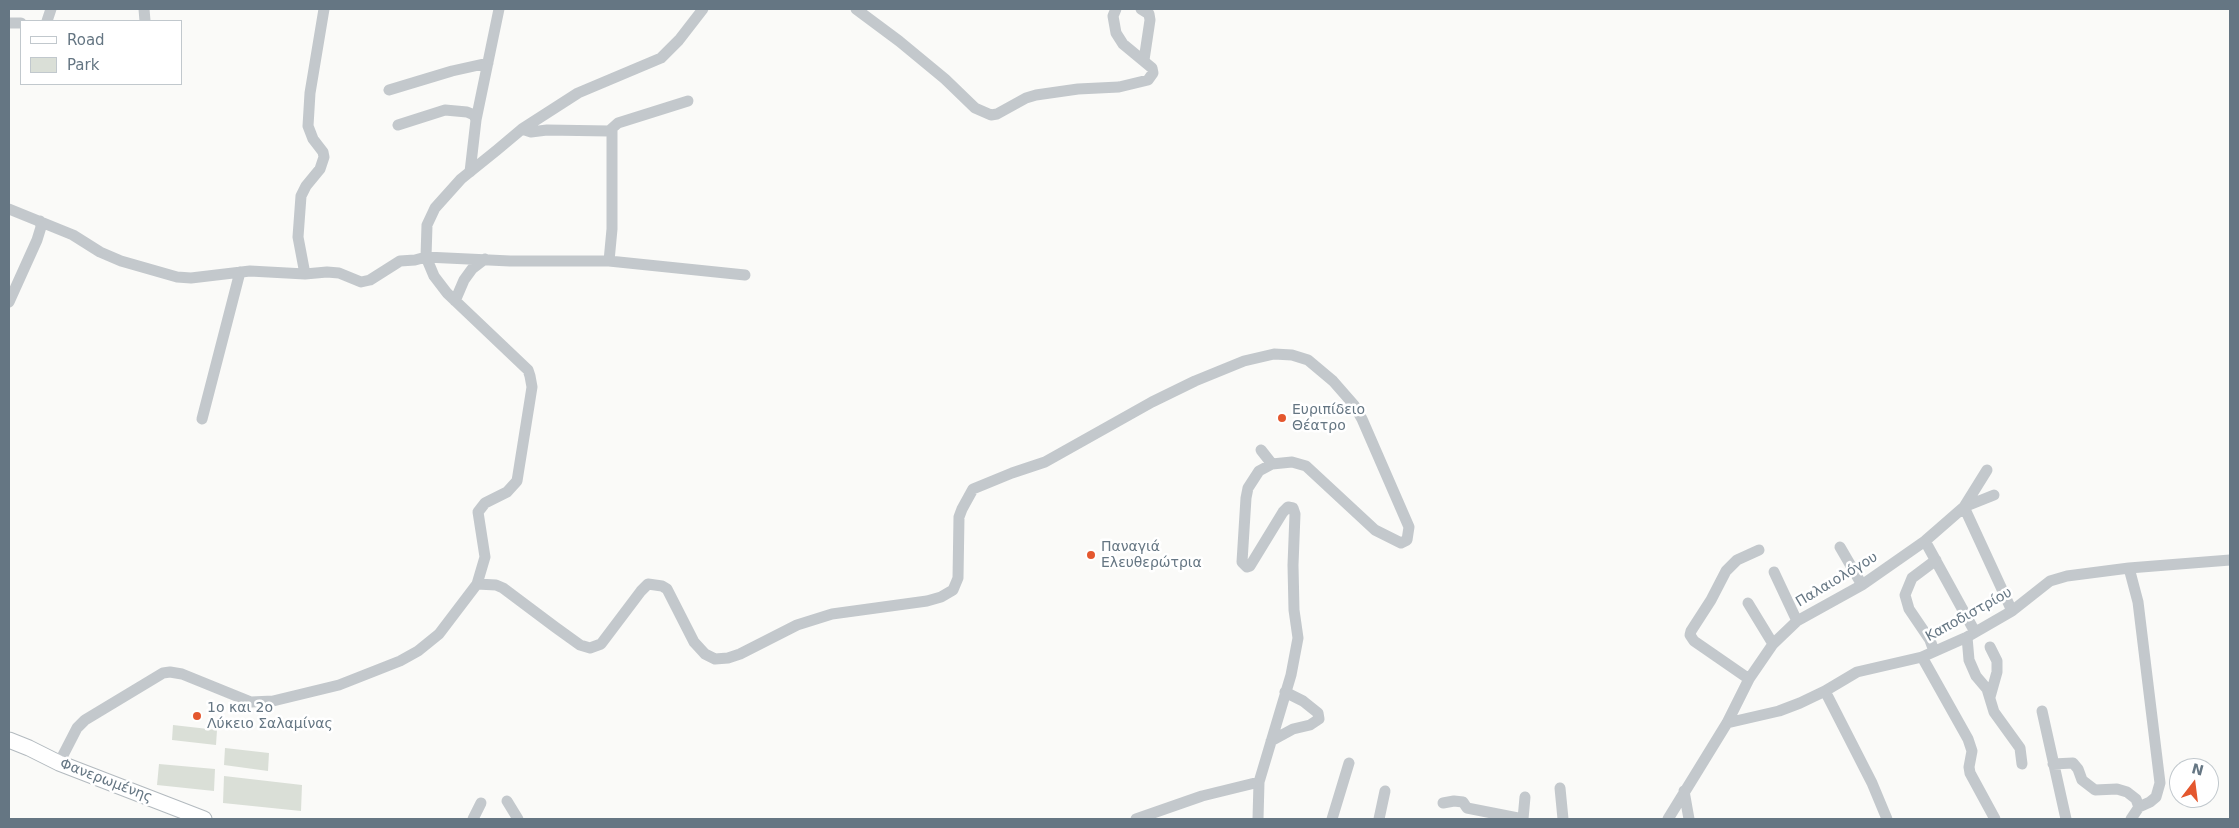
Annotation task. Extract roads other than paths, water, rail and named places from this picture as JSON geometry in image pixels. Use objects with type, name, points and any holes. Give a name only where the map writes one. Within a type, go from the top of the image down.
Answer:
[{"type":"main road","name":"Φανερωμένης","points":[[9,740],[30,748],[59,763],[204,819]]},
{"type":"street","points":[[305,274],[298,237],[301,196],[306,186],[320,169],[324,157],[308,126],[310,93],[324,9]]},
{"type":"street","points":[[470,172],[476,120],[499,9]]},
{"type":"street","points":[[59,763],[77,728],[85,720],[163,674],[170,672],[182,674],[251,702],[273,701],[339,685],[400,661],[429,644],[439,634],[477,584],[485,557],[478,512],[485,503],[507,492],[517,481],[532,387],[528,370],[455,300],[434,276],[426,257],[427,225],[435,208],[447,193],[522,129],[578,93],[661,58],[679,40],[703,9]]},
{"type":"street","points":[[856,9],[923,60],[975,108],[991,115],[997,114],[1036,94],[1120,87],[1148,80],[1153,73],[1152,68],[1123,44],[1116,32],[1113,16],[1116,9]]},
{"type":"street","points":[[1141,9],[1149,14],[1150,20],[1144,60]]},
{"type":"street","points":[[389,90],[452,71],[488,63]]},
{"type":"street","points":[[609,261],[612,229],[612,130],[618,122],[688,101]]},
{"type":"street","points":[[398,125],[445,110],[467,112],[474,115],[476,120]]},
{"type":"street","points":[[522,129],[531,132],[612,130]]},
{"type":"street","points":[[9,209],[73,235],[106,255],[166,274],[191,278],[240,272],[305,274],[334,272],[365,282],[375,278],[400,261],[426,257],[609,261],[745,275]]},
{"type":"street","points":[[9,302],[41,227],[40,221]]},
{"type":"street","points":[[455,300],[464,280],[485,259]]},
{"type":"street","points":[[202,419],[240,272]]},
{"type":"street","points":[[477,584],[496,585],[503,588],[555,627],[580,644],[590,648],[601,644],[648,584],[662,586],[667,589],[694,642],[705,654],[715,659],[728,658],[740,654],[783,631],[817,618],[851,611],[927,602],[941,598],[953,590],[958,578],[959,517],[974,489],[1045,462],[1152,402],[1195,381],[1244,361],[1274,354],[1292,355],[1308,360],[1333,381],[1354,405],[1362,419],[1409,527],[1407,540],[1400,543],[1375,530],[1306,466],[1292,462],[1272,464],[1259,471],[1248,488],[1242,562],[1247,567],[1250,566],[1283,512],[1288,507],[1293,508],[1295,514],[1294,610],[1298,638],[1272,742],[1259,782],[1258,819]]},
{"type":"street","points":[[1261,450],[1272,464]]},
{"type":"street","points":[[1987,470],[1964,507],[2012,611]]},
{"type":"street","name":"Παλαιολόγου","points":[[1668,819],[1727,723],[1749,679],[1773,644],[1797,621],[1862,584],[1925,541],[1964,507],[1994,495]]},
{"type":"street","points":[[1925,541],[1971,634],[1969,660],[1976,676],[1987,689],[1994,712],[2020,748],[2022,764]]},
{"type":"street","points":[[1840,548],[1862,584]]},
{"type":"street","points":[[1749,679],[1694,641],[1690,636],[1691,631],[1711,600],[1726,571],[1737,560],[1759,550]]},
{"type":"street","points":[[1934,651],[1930,640],[1909,609],[1905,595],[1912,578],[1936,560]]},
{"type":"street","name":"Καποδιστρίου","points":[[1727,723],[1779,711],[1825,691],[1857,672],[1922,657],[1971,634],[2012,611],[2050,582],[2067,576],[2200,561],[2230,560]]},
{"type":"street","points":[[2129,568],[2138,602],[2160,783],[2156,797],[2150,802],[2139,806],[2131,819]]},
{"type":"street","points":[[1774,572],[1797,621]]},
{"type":"street","points":[[1748,602],[1773,644]]},
{"type":"street","points":[[1990,648],[1997,661],[1997,672],[1990,697]]},
{"type":"street","points":[[1922,657],[1968,739],[1972,751],[1968,767],[1970,773],[1995,819]]},
{"type":"street","points":[[1825,691],[1872,783],[1887,819]]},
{"type":"street","points":[[1272,742],[1293,729],[1310,725],[1318,719],[1318,714],[1303,701],[1285,692]]},
{"type":"street","points":[[2042,711],[2066,819]]},
{"type":"street","points":[[1332,819],[1349,763]]},
{"type":"street","points":[[2053,764],[2073,763],[2078,769],[2082,780],[2088,786],[2095,790],[2117,789],[2127,792],[2136,799],[2139,806]]},
{"type":"street","points":[[1136,819],[1202,796],[1259,782]]},
{"type":"street","points":[[1560,788],[1563,819]]},
{"type":"street","points":[[1379,819],[1385,790]]},
{"type":"street","points":[[1684,791],[1689,819]]},
{"type":"street","points":[[1443,803],[1463,802],[1467,814],[1523,819],[1525,797]]},
{"type":"street","points":[[507,801],[518,819]]},
{"type":"street","points":[[473,819],[481,803]]},
{"type":"place","name":"Ευριπίδειο Θέατρο","points":[[1282,418]]},
{"type":"place","name":"Παναγιά Ελευθερώτρια","points":[[1091,555]]},
{"type":"place","name":"1ο και 2ο Λύκειο Σαλαμίνας","points":[[197,716]]}]
